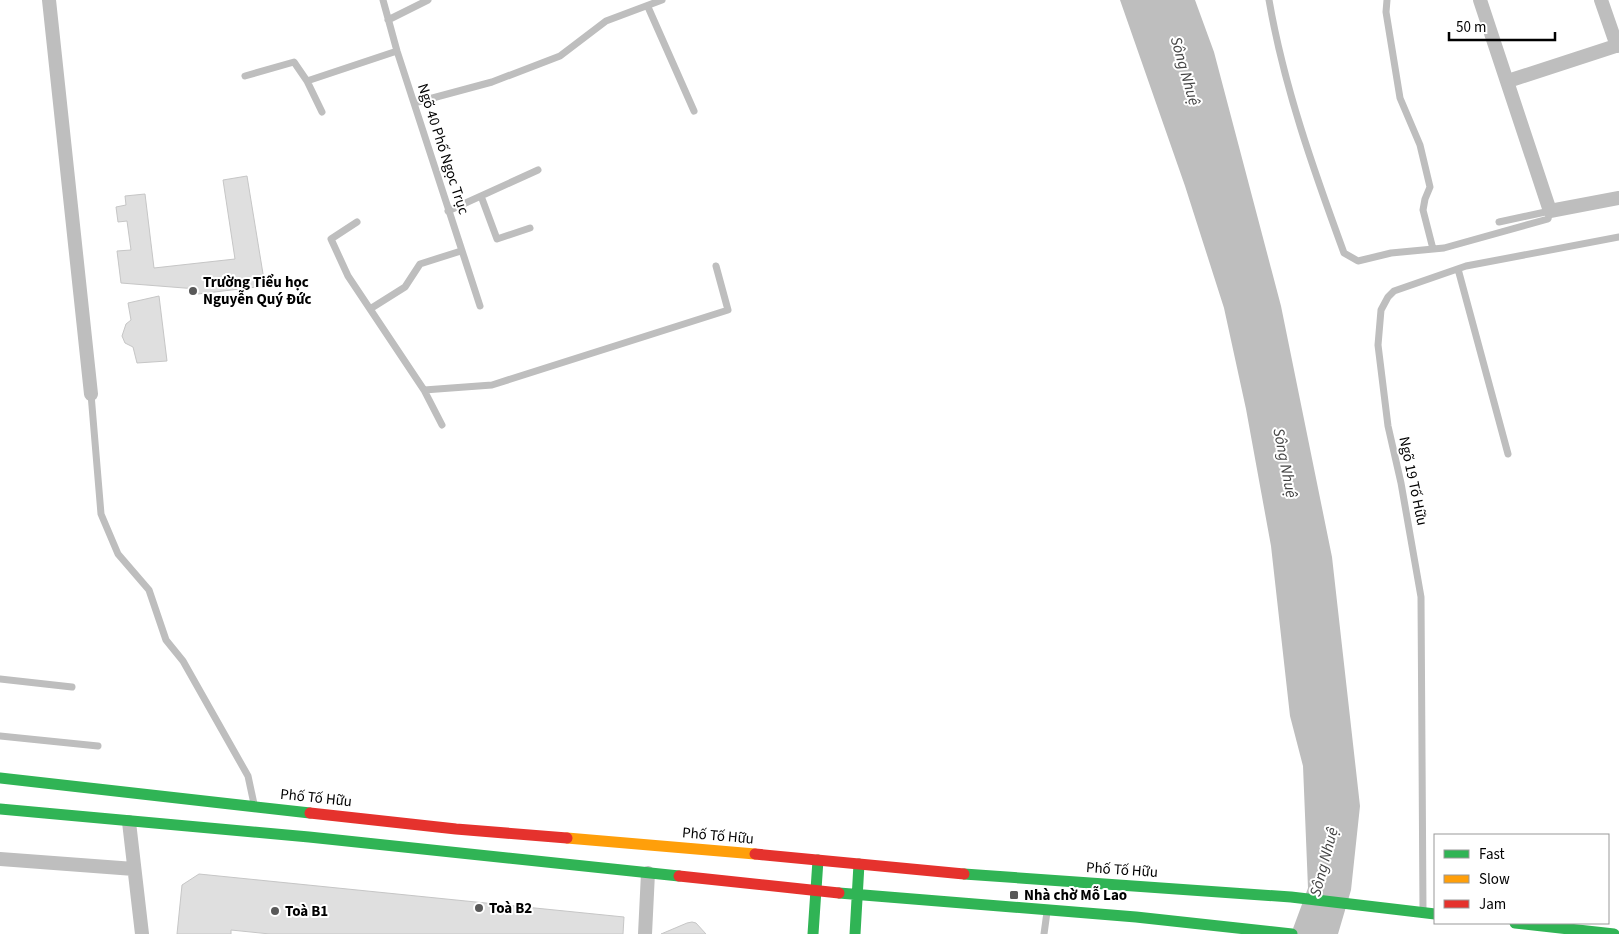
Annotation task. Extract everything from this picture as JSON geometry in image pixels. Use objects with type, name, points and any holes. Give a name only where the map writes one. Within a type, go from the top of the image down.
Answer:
[{"type":"main road","name":"Phố Tố Hữu","points":[[0,778],[446,828],[648,873],[815,891],[1136,917],[1292,934]]},
{"type":"main road","name":"Phố Tố Hữu","points":[[0,810],[309,837],[538,849],[818,860],[966,874],[1291,897],[1434,914]]},
{"type":"main road","points":[[813,934],[818,860]]},
{"type":"main road","points":[[856,934],[859,864]]},
{"type":"main road","points":[[1524,924],[1614,934]]},
{"type":"street","points":[[49,0],[91,394]]},
{"type":"street","points":[[1480,0],[1550,211],[1619,198]]},
{"type":"street","points":[[1508,81],[1618,45],[1601,0]]},
{"type":"street","points":[[129,822],[142,934]]},
{"type":"street","points":[[0,859],[134,869]]},
{"type":"street","points":[[645,934],[648,873]]},
{"type":"lane","name":"Ngõ 40 Phố Ngọc Trục","points":[[383,0],[397,51],[480,306]]},
{"type":"lane","points":[[388,20],[428,0]]},
{"type":"lane","points":[[414,103],[492,82],[560,56],[606,21],[648,7],[662,0]]},
{"type":"lane","points":[[1269,0],[1274,32],[1294,107],[1344,254],[1358,260],[1392,253],[1444,248],[1548,219],[1550,211],[1499,222]]},
{"type":"lane","points":[[1387,0],[1386,12],[1400,98],[1420,145],[1430,187],[1425,199],[1424,210],[1433,249]]},
{"type":"lane","points":[[648,7],[694,111]]},
{"type":"lane","points":[[307,81],[397,51]]},
{"type":"lane","points":[[245,76],[294,62],[307,81],[322,112]]},
{"type":"lane","points":[[448,211],[538,170]]},
{"type":"lane","points":[[481,196],[497,239],[530,228]]},
{"type":"lane","points":[[357,222],[331,239],[348,276],[424,390],[442,426]]},
{"type":"lane","name":"Ngõ 19 Tố Hữu","points":[[1423,912],[1421,597],[1401,483],[1388,426],[1378,345],[1381,310],[1394,290],[1458,269],[1619,237]]},
{"type":"lane","points":[[370,309],[405,287],[420,264],[461,251]]},
{"type":"lane","points":[[424,390],[492,385],[728,310],[716,266]]},
{"type":"lane","points":[[1458,269],[1508,454]]},
{"type":"lane","points":[[91,394],[101,514],[118,554],[149,590],[166,640],[183,662],[248,776],[254,806]]},
{"type":"lane","points":[[0,679],[72,687]]},
{"type":"lane","points":[[0,736],[98,746]]},
{"type":"lane","points":[[1044,934],[1047,910]]},
{"type":"water","name":"Sông Nhuệ","points":[[1120,0],[1195,0],[1214,52],[1281,306],[1332,557],[1360,806],[1351,890],[1338,934],[1291,934],[1308,888],[1303,766],[1290,716],[1271,546],[1246,409],[1224,308],[1185,186]]},
{"type":"building","points":[[247,176],[265,286],[198,294],[197,289],[121,283],[117,251],[131,250],[127,221],[118,222],[116,207],[126,205],[125,196],[145,194],[154,268],[235,259],[223,180]]},
{"type":"building","points":[[159,296],[167,361],[137,363],[133,347],[125,343],[122,336],[126,324],[131,320],[128,303]]},
{"type":"building","points":[[199,874],[624,917],[623,934],[270,934],[231,930],[231,934],[177,934],[182,885]]},
{"type":"building","points":[[687,923],[696,923],[706,934],[661,934]]},
{"type":"traffic: fast","points":[[0,778],[310,813]]},
{"type":"traffic: fast","points":[[0,809],[309,837],[679,876]]},
{"type":"traffic: fast","points":[[813,934],[818,860]]},
{"type":"traffic: fast","points":[[855,934],[859,864]]},
{"type":"traffic: fast","points":[[964,874],[1291,897],[1434,914]]},
{"type":"traffic: fast","points":[[839,893],[1136,917],[1292,934]]},
{"type":"traffic: fast","points":[[1524,924],[1614,934]]},
{"type":"traffic: slow","points":[[567,838],[755,854]]},
{"type":"traffic: jam","points":[[310,813],[456,829],[567,838]]},
{"type":"traffic: jam","points":[[755,854],[964,874]]},
{"type":"traffic: jam","points":[[679,876],[839,893]]},
{"type":"place","name":"Trường Tiểu học Nguyễn Quý Đức","points":[[193,291]]},
{"type":"place","name":"Nhà chờ Mỗ Lao","points":[[1014,895]]},
{"type":"place","name":"Toà B2","points":[[479,908]]},
{"type":"place","name":"Toà B1","points":[[275,911]]}]
